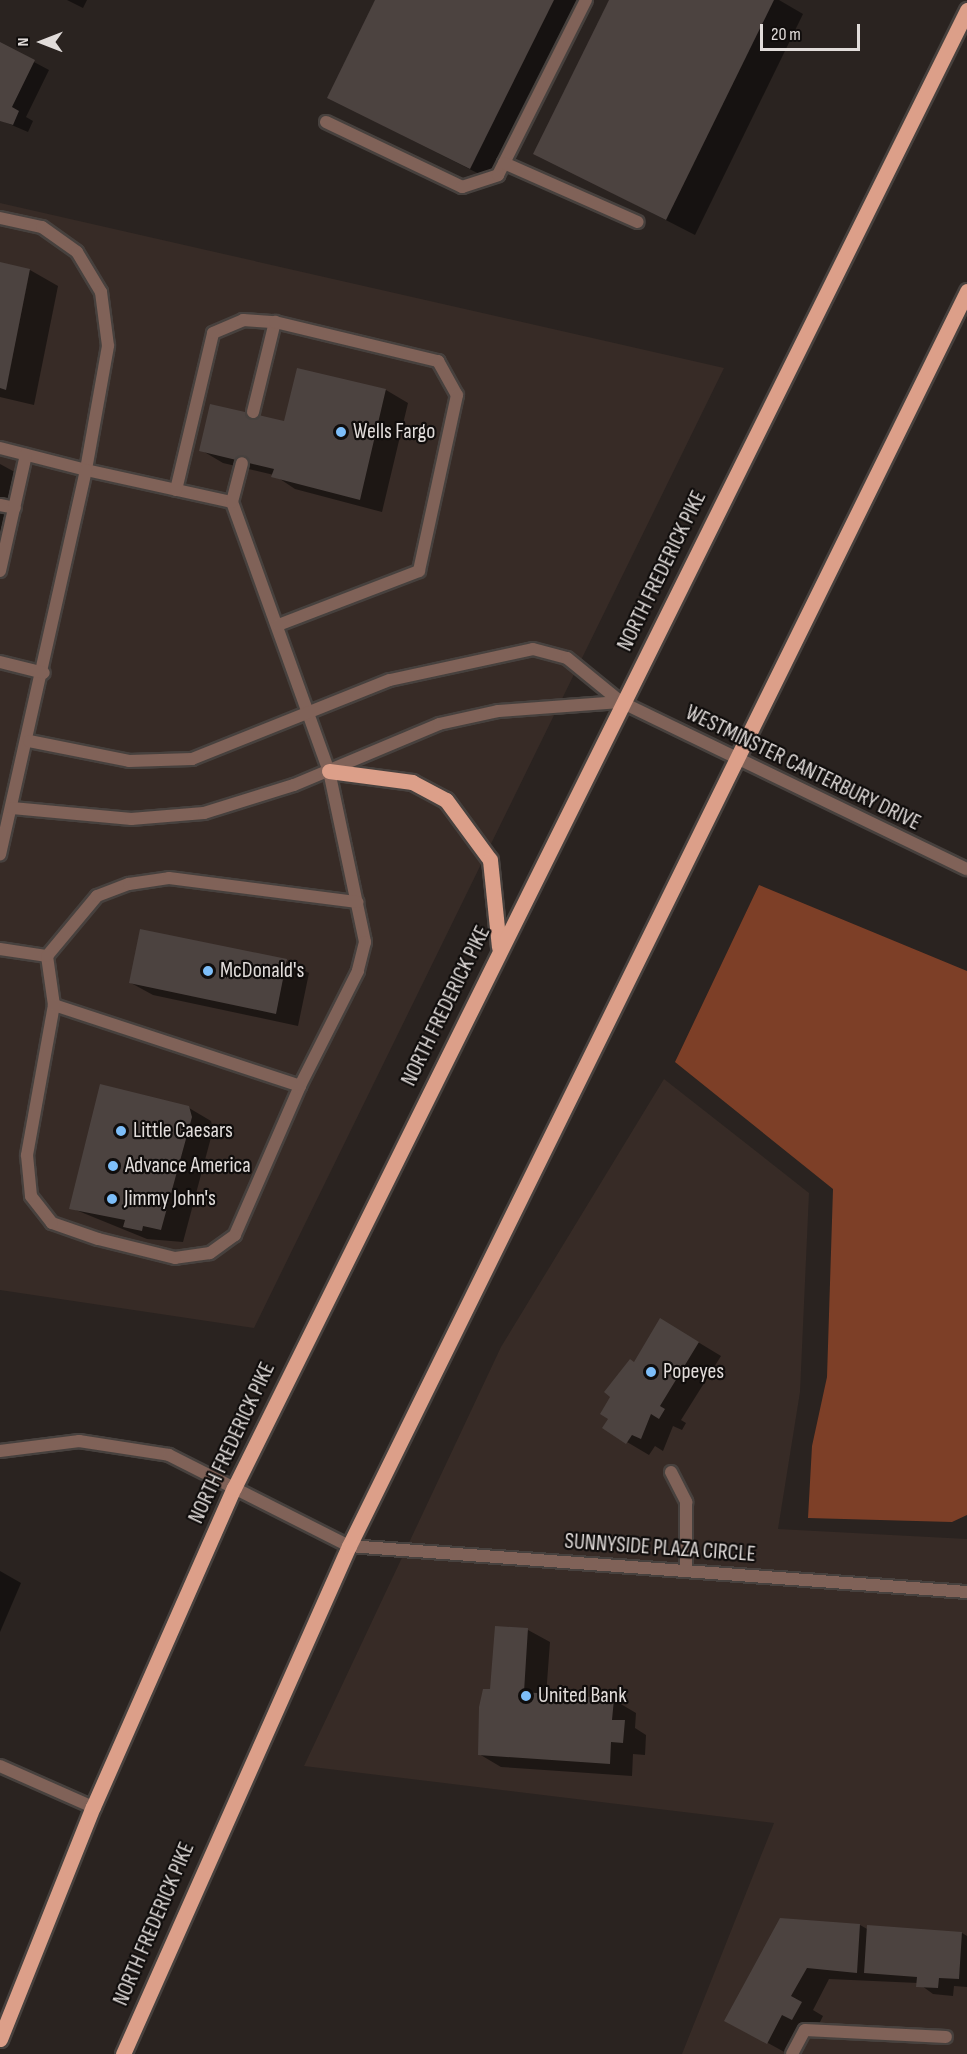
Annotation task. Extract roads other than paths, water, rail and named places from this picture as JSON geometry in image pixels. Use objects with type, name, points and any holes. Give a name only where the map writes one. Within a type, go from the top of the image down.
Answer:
[{"type":"main road","name":"NORTH FREDERICK PIKE","points":[[0,2039],[93,1807],[234,1488],[621,702],[967,10]]},
{"type":"main road","name":"NORTH FREDERICK PIKE","points":[[123,2054],[349,1546],[734,760],[967,291]]},
{"type":"main road","points":[[328,771],[412,782],[446,800],[490,860],[499,949]]},
{"type":"street","points":[[326,122],[462,187],[498,175],[586,0]]},
{"type":"street","points":[[504,163],[638,222]]},
{"type":"street","points":[[0,218],[42,227],[77,252],[101,292],[108,346],[86,470],[44,673],[1,848]]},
{"type":"street","points":[[176,490],[213,333],[243,320],[275,322],[438,361],[457,395],[419,571],[278,625]]},
{"type":"street","points":[[253,412],[275,322]]},
{"type":"street","points":[[0,448],[86,470],[232,502]]},
{"type":"street","points":[[0,572],[3,546],[15,508],[26,454]]},
{"type":"street","points":[[242,463],[232,502],[278,625],[328,771],[357,902],[365,942],[358,971],[300,1086],[235,1235],[210,1253],[175,1258],[99,1239],[52,1223],[31,1196],[27,1155],[54,1005],[47,956],[97,896],[129,884],[170,878],[357,902]]},
{"type":"street","points":[[0,505],[15,508]]},
{"type":"street","name":"WESTMINSTER CANTERBURY DRIVE","points":[[29,741],[129,761],[192,759],[390,680],[533,649],[567,658],[621,702],[734,760],[967,869]]},
{"type":"street","points":[[0,662],[44,673]]},
{"type":"street","points":[[12,808],[131,819],[204,813],[328,771],[440,724],[498,711],[621,702]]},
{"type":"street","points":[[0,949],[47,956]]},
{"type":"street","points":[[54,1005],[300,1086]]},
{"type":"street","points":[[0,1451],[78,1441],[130,1445],[170,1455],[349,1546]]},
{"type":"street","points":[[671,1472],[686,1502],[686,1571]]},
{"type":"street","name":"SUNNYSIDE PLAZA CIRCLE","points":[[349,1546],[967,1592]]},
{"type":"street","points":[[0,1766],[93,1807]]},
{"type":"street","points":[[792,2054],[805,2030],[946,2037]]},
{"type":"place","name":"Wells Fargo","points":[[341,432]]},
{"type":"place","name":"McDonald's","points":[[208,971]]},
{"type":"place","name":"Little Caesars","points":[[121,1131]]},
{"type":"place","name":"Advance America","points":[[113,1166]]},
{"type":"place","name":"Jimmy John's","points":[[112,1199]]},
{"type":"place","name":"Popeyes","points":[[651,1372]]},
{"type":"place","name":"United Bank","points":[[526,1696]]}]
